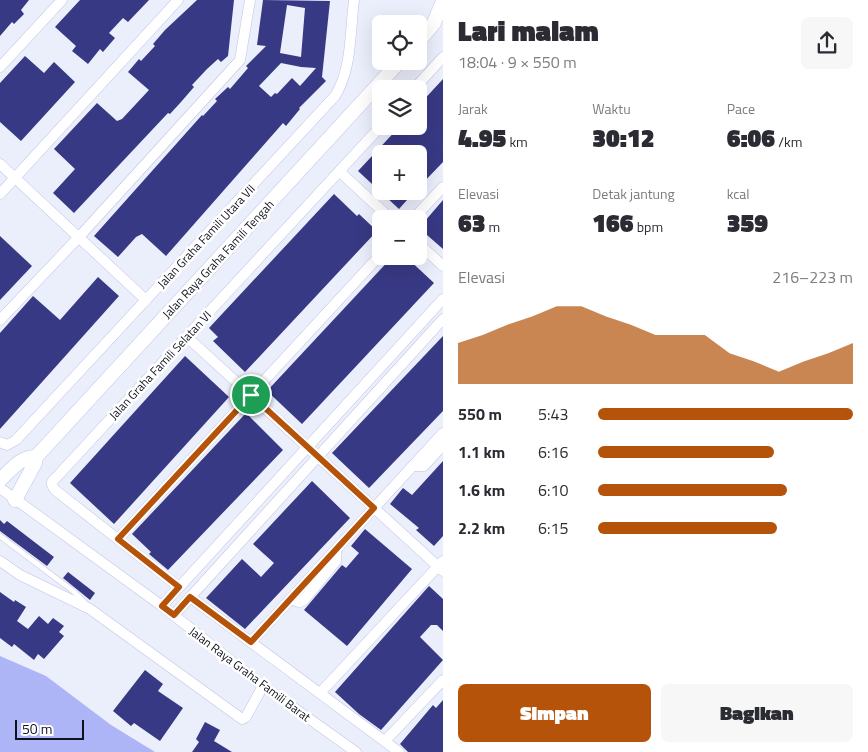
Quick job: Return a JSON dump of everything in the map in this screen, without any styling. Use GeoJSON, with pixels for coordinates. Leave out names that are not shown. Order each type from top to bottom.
{"type":"FeatureCollection","features":[{"type":"Feature","properties":{"kind":"street"},"geometry":{"type":"LineString","coordinates":[[0,67],[62,0]]}},
{"type":"Feature","properties":{"kind":"street"},"geometry":{"type":"LineString","coordinates":[[0,194],[178,0]]}},
{"type":"Feature","properties":{"kind":"street"},"geometry":{"type":"LineString","coordinates":[[0,320],[79,237],[240,60],[250,0]]}},
{"type":"Feature","properties":{"kind":"street","name":"Jalan Graha Famili Utara VII"},"geometry":{"type":"LineString","coordinates":[[3,443],[16,440],[335,96],[343,83],[354,0]]}},
{"type":"Feature","properties":{"kind":"street"},"geometry":{"type":"LineString","coordinates":[[427,33],[439,20],[443,1]]}},
{"type":"Feature","properties":{"kind":"street"},"geometry":{"type":"LineString","coordinates":[[422,80],[443,57]]}},
{"type":"Feature","properties":{"kind":"street","name":"Jalan Raya Graha Famili Tengah"},"geometry":{"type":"LineString","coordinates":[[15,500],[35,463],[36,457],[392,70]]}},
{"type":"Feature","properties":{"kind":"street","name":"Jalan Graha Famili Selatan VI"},"geometry":{"type":"LineString","coordinates":[[179,587],[55,490],[52,482],[373,135]]}},
{"type":"Feature","properties":{"kind":"street"},"geometry":{"type":"LineString","coordinates":[[0,164],[146,300]]}},
{"type":"Feature","properties":{"kind":"street"},"geometry":{"type":"LineString","coordinates":[[340,172],[381,210]]}},
{"type":"Feature","properties":{"kind":"street"},"geometry":{"type":"LineString","coordinates":[[422,210],[443,187]]}},
{"type":"Feature","properties":{"kind":"street"},"geometry":{"type":"LineString","coordinates":[[427,251],[443,266]]}},
{"type":"Feature","properties":{"kind":"street"},"geometry":{"type":"LineString","coordinates":[[118,539],[372,264]]}},
{"type":"Feature","properties":{"kind":"street"},"geometry":{"type":"LineString","coordinates":[[162,606],[443,299]]}},
{"type":"Feature","properties":{"kind":"street"},"geometry":{"type":"LineString","coordinates":[[174,615],[443,319]]}},
{"type":"Feature","properties":{"kind":"street"},"geometry":{"type":"LineString","coordinates":[[187,337],[374,508],[441,566],[320,693]]}},
{"type":"Feature","properties":{"kind":"street"},"geometry":{"type":"LineString","coordinates":[[251,642],[443,434]]}},
{"type":"Feature","properties":{"kind":"street"},"geometry":{"type":"LineString","coordinates":[[413,466],[424,466],[443,445]]}},
{"type":"Feature","properties":{"kind":"street","name":"Jalan Raya Graha Famili Tengah"},"geometry":{"type":"LineString","coordinates":[[0,480],[20,461],[28,456],[36,457]]}},
{"type":"Feature","properties":{"kind":"street","name":"Jalan Raya Graha Famili Barat"},"geometry":{"type":"LineString","coordinates":[[0,488],[174,615],[263,686],[356,752]]}},
{"type":"Feature","properties":{"kind":"street"},"geometry":{"type":"LineString","coordinates":[[0,561],[20,575],[90,609],[242,719],[246,717],[263,686]]}},
{"type":"Feature","properties":{"kind":"street"},"geometry":{"type":"LineString","coordinates":[[190,597],[399,752]]}},
{"type":"Feature","properties":{"kind":"street"},"geometry":{"type":"LineString","coordinates":[[385,741],[443,680]]}},
{"type":"Feature","properties":{"kind":"lane"},"geometry":{"type":"LineString","coordinates":[[0,536],[73,591],[90,609]]}},
{"type":"Feature","properties":{"kind":"shaded area"},"geometry":{"type":"Polygon","coordinates":[[[0,656],[46,676],[111,725],[155,752],[0,752],[0,656]]]}},
{"type":"Feature","properties":{"kind":"building"},"geometry":{"type":"Polygon","coordinates":[[[0,0],[29,0],[21,10],[24,14],[14,24],[12,22],[0,36],[0,0]]]}},
{"type":"Feature","properties":{"kind":"building"},"geometry":{"type":"Polygon","coordinates":[[[80,0],[149,0],[128,22],[123,18],[109,33],[115,38],[103,52],[100,49],[88,64],[72,51],[76,46],[55,27],[80,0]]]}},
{"type":"Feature","properties":{"kind":"building"},"geometry":{"type":"Polygon","coordinates":[[[197,0],[234,0],[228,56],[221,62],[218,59],[207,69],[170,114],[168,113],[74,213],[53,193],[75,169],[54,149],[97,103],[117,121],[122,119],[149,90],[128,72],[139,59],[141,61],[155,46],[153,44],[165,30],[197,0]]]}},
{"type":"Feature","properties":{"kind":"building"},"geometry":{"type":"Polygon","coordinates":[[[263,0],[330,1],[322,77],[326,81],[299,108],[286,126],[283,123],[166,256],[142,234],[136,237],[118,257],[94,236],[202,115],[217,101],[215,99],[228,87],[230,89],[248,68],[246,66],[266,46],[257,45],[263,0]],[[287,5],[280,53],[301,57],[305,8],[287,5]],[[281,63],[259,86],[271,97],[275,93],[277,94],[292,78],[300,86],[316,68],[281,63]]]}},
{"type":"Feature","properties":{"kind":"building"},"geometry":{"type":"Polygon","coordinates":[[[25,56],[44,73],[54,62],[75,82],[21,141],[0,122],[0,83],[25,56]]]}},
{"type":"Feature","properties":{"kind":"building"},"geometry":{"type":"Polygon","coordinates":[[[443,79],[443,162],[427,179],[427,145],[382,145],[392,135],[427,135],[427,96],[443,79]]]}},
{"type":"Feature","properties":{"kind":"building"},"geometry":{"type":"Polygon","coordinates":[[[372,156],[372,184],[358,171],[372,156]]]}},
{"type":"Feature","properties":{"kind":"building"},"geometry":{"type":"Polygon","coordinates":[[[334,194],[357,216],[359,214],[372,226],[372,236],[245,372],[213,341],[218,337],[209,328],[334,194]]]}},
{"type":"Feature","properties":{"kind":"building"},"geometry":{"type":"Polygon","coordinates":[[[389,200],[407,200],[399,209],[389,200]]]}},
{"type":"Feature","properties":{"kind":"building"},"geometry":{"type":"Polygon","coordinates":[[[443,200],[443,249],[427,235],[427,219],[443,200]]]}},
{"type":"Feature","properties":{"kind":"building"},"geometry":{"type":"Polygon","coordinates":[[[0,236],[32,266],[0,300],[0,236]]]}},
{"type":"Feature","properties":{"kind":"building"},"geometry":{"type":"Polygon","coordinates":[[[385,265],[415,265],[434,283],[302,424],[267,391],[385,265]]]}},
{"type":"Feature","properties":{"kind":"building"},"geometry":{"type":"Polygon","coordinates":[[[98,277],[119,296],[0,429],[0,333],[33,296],[60,320],[98,277]]]}},
{"type":"Feature","properties":{"kind":"building"},"geometry":{"type":"Polygon","coordinates":[[[443,336],[443,411],[369,488],[332,453],[443,336]]]}},
{"type":"Feature","properties":{"kind":"building"},"geometry":{"type":"Polygon","coordinates":[[[185,356],[229,397],[114,524],[70,483],[185,356]]]}},
{"type":"Feature","properties":{"kind":"building"},"geometry":{"type":"Polygon","coordinates":[[[246,413],[283,450],[168,570],[149,554],[151,552],[132,534],[246,413]]]}},
{"type":"Feature","properties":{"kind":"building"},"geometry":{"type":"Polygon","coordinates":[[[443,461],[443,536],[434,546],[416,530],[419,528],[390,504],[403,488],[412,495],[443,461]]]}},
{"type":"Feature","properties":{"kind":"building"},"geometry":{"type":"Polygon","coordinates":[[[312,481],[350,518],[245,629],[206,598],[242,559],[261,577],[274,563],[253,544],[312,481]]]}},
{"type":"Feature","properties":{"kind":"building"},"geometry":{"type":"Polygon","coordinates":[[[0,520],[4,524],[7,521],[54,557],[47,566],[0,531],[0,520]]]}},
{"type":"Feature","properties":{"kind":"building"},"geometry":{"type":"Polygon","coordinates":[[[365,529],[412,569],[347,646],[304,610],[342,565],[346,568],[359,553],[351,546],[365,529]]]}},
{"type":"Feature","properties":{"kind":"building"},"geometry":{"type":"Polygon","coordinates":[[[68,572],[95,593],[90,600],[63,578],[68,572]]]}},
{"type":"Feature","properties":{"kind":"building"},"geometry":{"type":"Polygon","coordinates":[[[429,586],[443,599],[443,631],[437,625],[431,625],[420,637],[443,660],[381,730],[359,714],[335,692],[429,586]]]}},
{"type":"Feature","properties":{"kind":"building"},"geometry":{"type":"Polygon","coordinates":[[[0,592],[14,602],[15,600],[26,607],[17,621],[28,629],[39,616],[48,624],[53,618],[64,626],[59,632],[64,636],[44,659],[38,654],[34,660],[14,644],[12,647],[0,638],[0,592]]]}},
{"type":"Feature","properties":{"kind":"building"},"geometry":{"type":"Polygon","coordinates":[[[145,670],[163,684],[158,691],[183,708],[160,741],[134,723],[131,726],[113,711],[145,670]]]}},
{"type":"Feature","properties":{"kind":"building"},"geometry":{"type":"Polygon","coordinates":[[[443,700],[443,752],[408,752],[400,744],[433,705],[436,708],[443,700]]]}},
{"type":"Feature","properties":{"kind":"building"},"geometry":{"type":"Polygon","coordinates":[[[205,722],[220,730],[214,741],[232,752],[192,752],[199,742],[196,739],[205,722]]]}},
{"type":"Feature","properties":{"kind":"route"},"geometry":{"type":"LineString","coordinates":[[251,395],[374,508],[251,642],[190,597],[174,615],[162,606],[179,587],[118,539],[251,395]]}}]}
